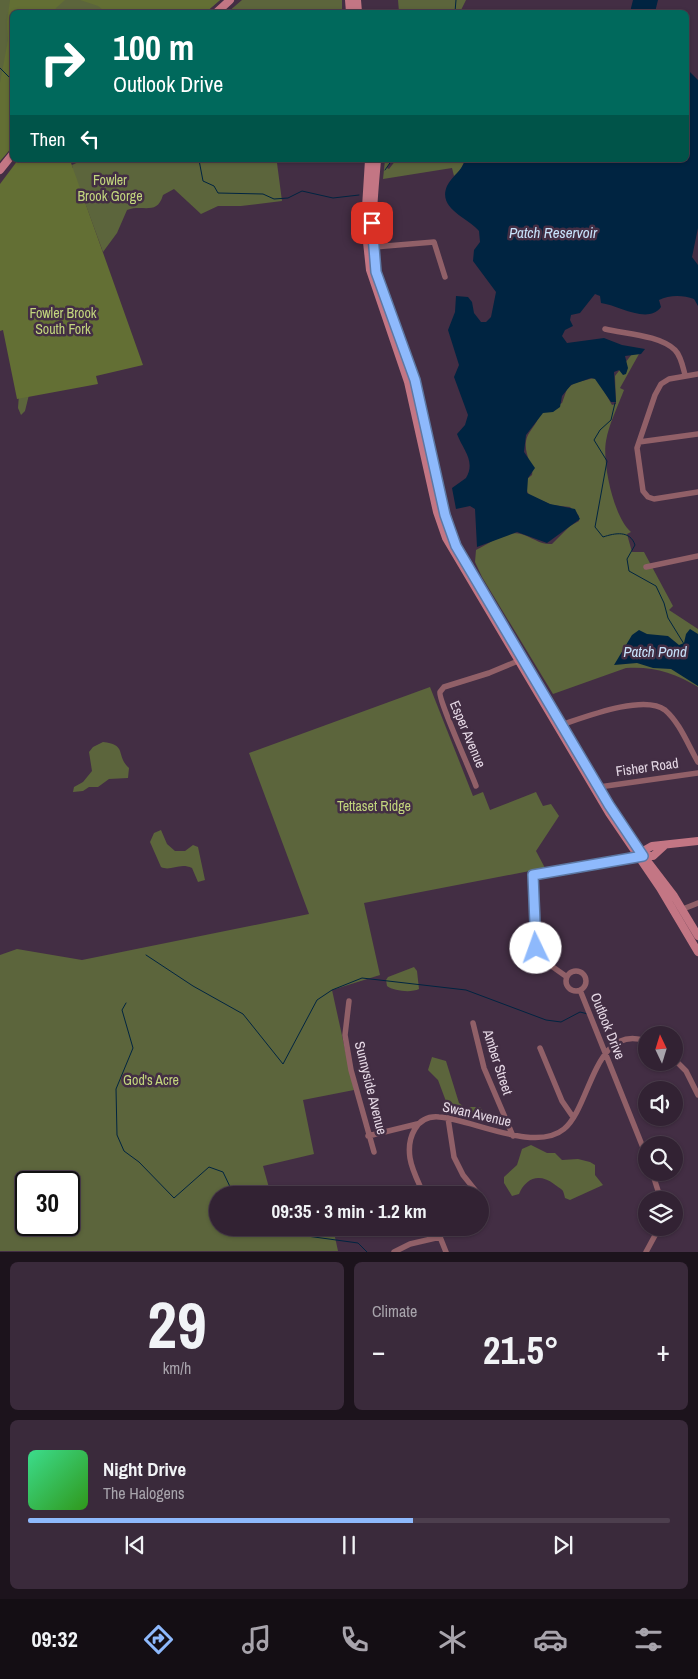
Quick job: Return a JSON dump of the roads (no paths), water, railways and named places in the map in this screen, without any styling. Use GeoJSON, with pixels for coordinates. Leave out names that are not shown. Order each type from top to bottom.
{"type":"FeatureCollection","features":[{"type":"Feature","properties":{"kind":"main road"},"geometry":{"type":"LineString","coordinates":[[219,10],[230,0]]}},
{"type":"Feature","properties":{"kind":"main road"},"geometry":{"type":"LineString","coordinates":[[0,170],[10,158]]}},
{"type":"Feature","properties":{"kind":"main road"},"geometry":{"type":"LineString","coordinates":[[369,162],[365,223],[370,270],[408,382],[436,488],[456,546],[698,952]]}},
{"type":"Feature","properties":{"kind":"main road"},"geometry":{"type":"LineString","coordinates":[[377,162],[372,223],[375,265],[381,287],[415,380],[436,488],[437,512],[451,547],[518,661],[640,854],[683,909],[698,936]]}},
{"type":"Feature","properties":{"kind":"main road"},"geometry":{"type":"LineString","coordinates":[[640,854],[653,856],[665,845],[698,841]]}},
{"type":"Feature","properties":{"kind":"street"},"geometry":{"type":"LineString","coordinates":[[374,247],[434,242],[445,276]]}},
{"type":"Feature","properties":{"kind":"street"},"geometry":{"type":"LineString","coordinates":[[605,329],[653,339],[668,345],[676,351],[680,358],[685,375]]}},
{"type":"Feature","properties":{"kind":"street"},"geometry":{"type":"LineString","coordinates":[[698,374],[669,379],[661,384],[655,395],[637,448],[643,491],[648,497],[654,499],[698,492]]}},
{"type":"Feature","properties":{"kind":"street"},"geometry":{"type":"LineString","coordinates":[[638,442],[698,434]]}},
{"type":"Feature","properties":{"kind":"street"},"geometry":{"type":"LineString","coordinates":[[646,567],[698,556]]}},
{"type":"Feature","properties":{"kind":"street","name":"Esper Avenue"},"geometry":{"type":"LineString","coordinates":[[476,786],[450,719],[440,701],[440,692],[444,688],[518,661]]}},
{"type":"Feature","properties":{"kind":"street"},"geometry":{"type":"LineString","coordinates":[[561,725],[632,705],[654,705],[671,717],[698,762]]}},
{"type":"Feature","properties":{"kind":"street","name":"Fisher Road"},"geometry":{"type":"LineString","coordinates":[[599,787],[698,773]]}},
{"type":"Feature","properties":{"kind":"street"},"geometry":{"type":"LineString","coordinates":[[567,977],[574,972],[582,974],[586,982],[580,990],[569,988],[567,977],[543,960],[538,952],[533,875],[640,854]]}},
{"type":"Feature","properties":{"kind":"street"},"geometry":{"type":"LineString","coordinates":[[683,909],[698,903]]}},
{"type":"Feature","properties":{"kind":"street","name":"Outlook Drive"},"geometry":{"type":"LineString","coordinates":[[580,990],[638,1136]]}},
{"type":"Feature","properties":{"kind":"street","name":"Sunnyside Avenue"},"geometry":{"type":"LineString","coordinates":[[349,1001],[346,1042],[351,1070],[374,1152]]}},
{"type":"Feature","properties":{"kind":"street","name":"Amber Street"},"geometry":{"type":"LineString","coordinates":[[473,1023],[484,1068],[513,1136]]}},
{"type":"Feature","properties":{"kind":"street","name":"Swan Avenue"},"geometry":{"type":"LineString","coordinates":[[368,1136],[417,1124],[431,1117],[448,1118],[513,1136],[552,1135],[566,1128],[606,1053],[622,1040],[638,1040]]}},
{"type":"Feature","properties":{"kind":"street"},"geometry":{"type":"LineString","coordinates":[[540,1048],[562,1101],[573,1117]]}},
{"type":"Feature","properties":{"kind":"street"},"geometry":{"type":"LineString","coordinates":[[683,1068],[698,1095]]}},
{"type":"Feature","properties":{"kind":"street"},"geometry":{"type":"LineString","coordinates":[[448,1118],[450,1144],[456,1162],[472,1186]]}},
{"type":"Feature","properties":{"kind":"street"},"geometry":{"type":"LineString","coordinates":[[417,1124],[411,1142],[410,1157],[421,1186]]}},
{"type":"Feature","properties":{"kind":"street"},"geometry":{"type":"LineString","coordinates":[[646,1252],[655,1236]]}},
{"type":"Feature","properties":{"kind":"street"},"geometry":{"type":"LineString","coordinates":[[395,1251],[410,1244],[440,1237],[446,1252]]}},
{"type":"Feature","properties":{"kind":"water"},"geometry":{"type":"Polygon","coordinates":[[[633,0],[658,0],[656,10],[630,10],[633,0]]]}},
{"type":"Feature","properties":{"kind":"water","name":"Patch Reservoir"},"geometry":{"type":"Polygon","coordinates":[[[689,71],[698,80],[698,228],[692,257],[698,265],[698,306],[694,299],[672,296],[659,300],[661,307],[655,312],[641,314],[601,303],[600,296],[595,294],[580,313],[571,315],[570,320],[573,326],[565,330],[562,336],[567,343],[604,338],[622,345],[645,349],[641,354],[625,356],[628,368],[626,374],[623,375],[619,370],[614,372],[616,402],[611,402],[595,379],[591,378],[571,385],[562,396],[560,407],[553,412],[543,413],[526,435],[524,452],[535,468],[528,478],[527,493],[550,504],[575,509],[580,519],[547,543],[517,532],[477,547],[475,509],[470,506],[456,509],[452,488],[466,478],[470,466],[457,434],[465,425],[468,415],[454,377],[459,365],[448,330],[455,312],[456,296],[468,297],[472,302],[474,313],[481,322],[486,322],[491,317],[496,292],[473,261],[474,250],[480,242],[479,231],[450,207],[446,201],[447,186],[464,162],[689,162],[689,71]]]}},
{"type":"Feature","properties":{"kind":"water","name":"Patch Pond"},"geometry":{"type":"Polygon","coordinates":[[[690,629],[698,634],[698,686],[671,669],[653,668],[637,663],[614,665],[632,635],[639,630],[647,634],[668,636],[679,645],[684,643],[686,634],[690,629]]]}},
{"type":"Feature","properties":{"kind":"waterway"},"geometry":{"type":"LineString","coordinates":[[455,10],[456,0]]}},
{"type":"Feature","properties":{"kind":"waterway"},"geometry":{"type":"LineString","coordinates":[[0,68],[10,78]]}},
{"type":"Feature","properties":{"kind":"waterway"},"geometry":{"type":"LineString","coordinates":[[199,162],[203,181],[214,186],[218,193],[263,194],[274,199],[288,198],[302,191],[333,198],[359,195]]}},
{"type":"Feature","properties":{"kind":"waterway"},"geometry":{"type":"LineString","coordinates":[[385,170],[391,162]]}},
{"type":"Feature","properties":{"kind":"waterway"},"geometry":{"type":"LineString","coordinates":[[615,403],[611,420],[600,430],[594,440],[607,461],[595,527],[603,537],[612,534],[622,534],[633,540],[635,545],[627,559],[629,571],[656,586],[664,603],[668,618],[684,644]]}},
{"type":"Feature","properties":{"kind":"waterway"},"geometry":{"type":"LineString","coordinates":[[146,955],[193,986],[243,1014],[283,1064],[317,1000],[332,990],[362,978],[466,990],[546,1020],[561,1022],[580,1012],[588,1014]]}},
{"type":"Feature","properties":{"kind":"waterway"},"geometry":{"type":"LineString","coordinates":[[126,1003],[122,1010],[133,1048],[116,1089],[117,1135],[124,1151],[139,1162],[174,1198],[209,1167],[223,1172],[230,1186]]}},
{"type":"Feature","properties":{"kind":"waterway"},"geometry":{"type":"LineString","coordinates":[[307,1236],[358,1243],[367,1252]]}},
{"type":"Feature","properties":{"kind":"park label","name":"Fowler Brook Gorge"},"geometry":{"type":"Point","coordinates":[110,188]}},
{"type":"Feature","properties":{"kind":"park label","name":"Fowler Brook South Fork"},"geometry":{"type":"Point","coordinates":[63,322]}},
{"type":"Feature","properties":{"kind":"park label","name":"Tettaset Ridge"},"geometry":{"type":"Point","coordinates":[374,806]}},
{"type":"Feature","properties":{"kind":"park label","name":"God's Acre"},"geometry":{"type":"Point","coordinates":[151,1080]}}]}
